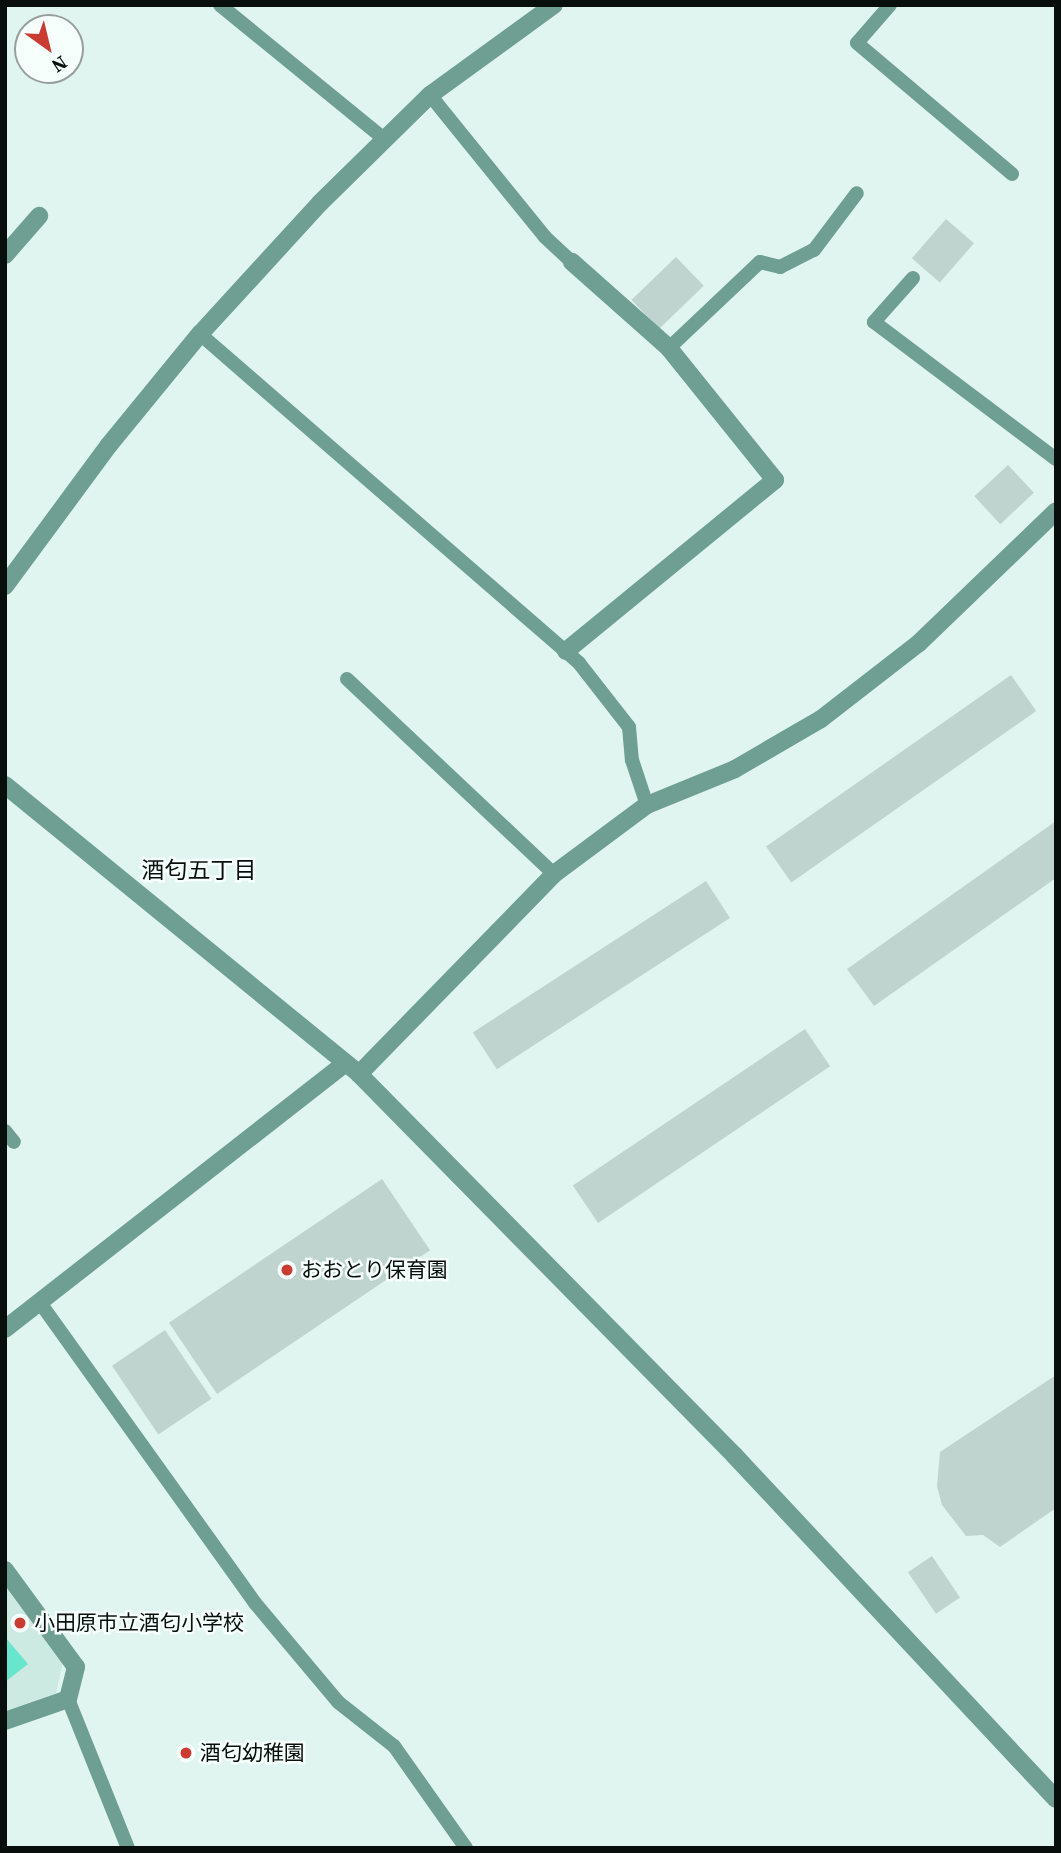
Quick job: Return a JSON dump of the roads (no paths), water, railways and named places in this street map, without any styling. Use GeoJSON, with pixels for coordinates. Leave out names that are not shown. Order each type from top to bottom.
{"type":"FeatureCollection","features":[{"type":"Feature","properties":{"kind":"street"},"geometry":{"type":"LineString","coordinates":[[5,586],[108,444],[200,334],[382,137],[430,95],[554,5]]}},
{"type":"Feature","properties":{"kind":"street"},"geometry":{"type":"LineString","coordinates":[[5,255],[39,216]]}},
{"type":"Feature","properties":{"kind":"street"},"geometry":{"type":"LineString","coordinates":[[566,650],[775,480],[669,348],[572,262]]}},
{"type":"Feature","properties":{"kind":"street"},"geometry":{"type":"LineString","coordinates":[[5,1329],[352,1068],[554,874],[647,805],[734,769],[821,719],[919,643],[1056,511]]}},
{"type":"Feature","properties":{"kind":"street"},"geometry":{"type":"LineString","coordinates":[[5,785],[352,1068],[734,1455],[1056,1799]]}},
{"type":"Feature","properties":{"kind":"street"},"geometry":{"type":"LineString","coordinates":[[5,1570],[76,1667],[68,1699],[5,1721]]}},
{"type":"Feature","properties":{"kind":"lane"},"geometry":{"type":"LineString","coordinates":[[220,5],[382,137]]}},
{"type":"Feature","properties":{"kind":"lane"},"geometry":{"type":"LineString","coordinates":[[890,5],[857,43],[1012,174]]}},
{"type":"Feature","properties":{"kind":"lane"},"geometry":{"type":"LineString","coordinates":[[430,95],[545,237],[572,262]]}},
{"type":"Feature","properties":{"kind":"lane"},"geometry":{"type":"LineString","coordinates":[[669,348],[760,262],[780,267],[814,250],[857,193]]}},
{"type":"Feature","properties":{"kind":"lane"},"geometry":{"type":"LineString","coordinates":[[913,278],[874,322],[1056,459]]}},
{"type":"Feature","properties":{"kind":"lane"},"geometry":{"type":"LineString","coordinates":[[200,334],[566,650],[629,727],[632,760],[647,805]]}},
{"type":"Feature","properties":{"kind":"lane"},"geometry":{"type":"LineString","coordinates":[[347,679],[554,874]]}},
{"type":"Feature","properties":{"kind":"lane"},"geometry":{"type":"LineString","coordinates":[[41,1304],[255,1603],[338,1702],[394,1746],[466,1848]]}},
{"type":"Feature","properties":{"kind":"lane"},"geometry":{"type":"LineString","coordinates":[[68,1699],[128,1848]]}},
{"type":"Feature","properties":{"kind":"place","name":"おおとり保育園"},"geometry":{"type":"Point","coordinates":[287,1270]}},
{"type":"Feature","properties":{"kind":"place","name":"小田原市立酒匂小学校"},"geometry":{"type":"Point","coordinates":[20,1623]}},
{"type":"Feature","properties":{"kind":"place","name":"酒匂幼稚園"},"geometry":{"type":"Point","coordinates":[186,1753]}},
{"type":"Feature","properties":{"kind":"district","name":"酒匂五丁目"},"geometry":{"type":"Point","coordinates":[199,870]}}]}
